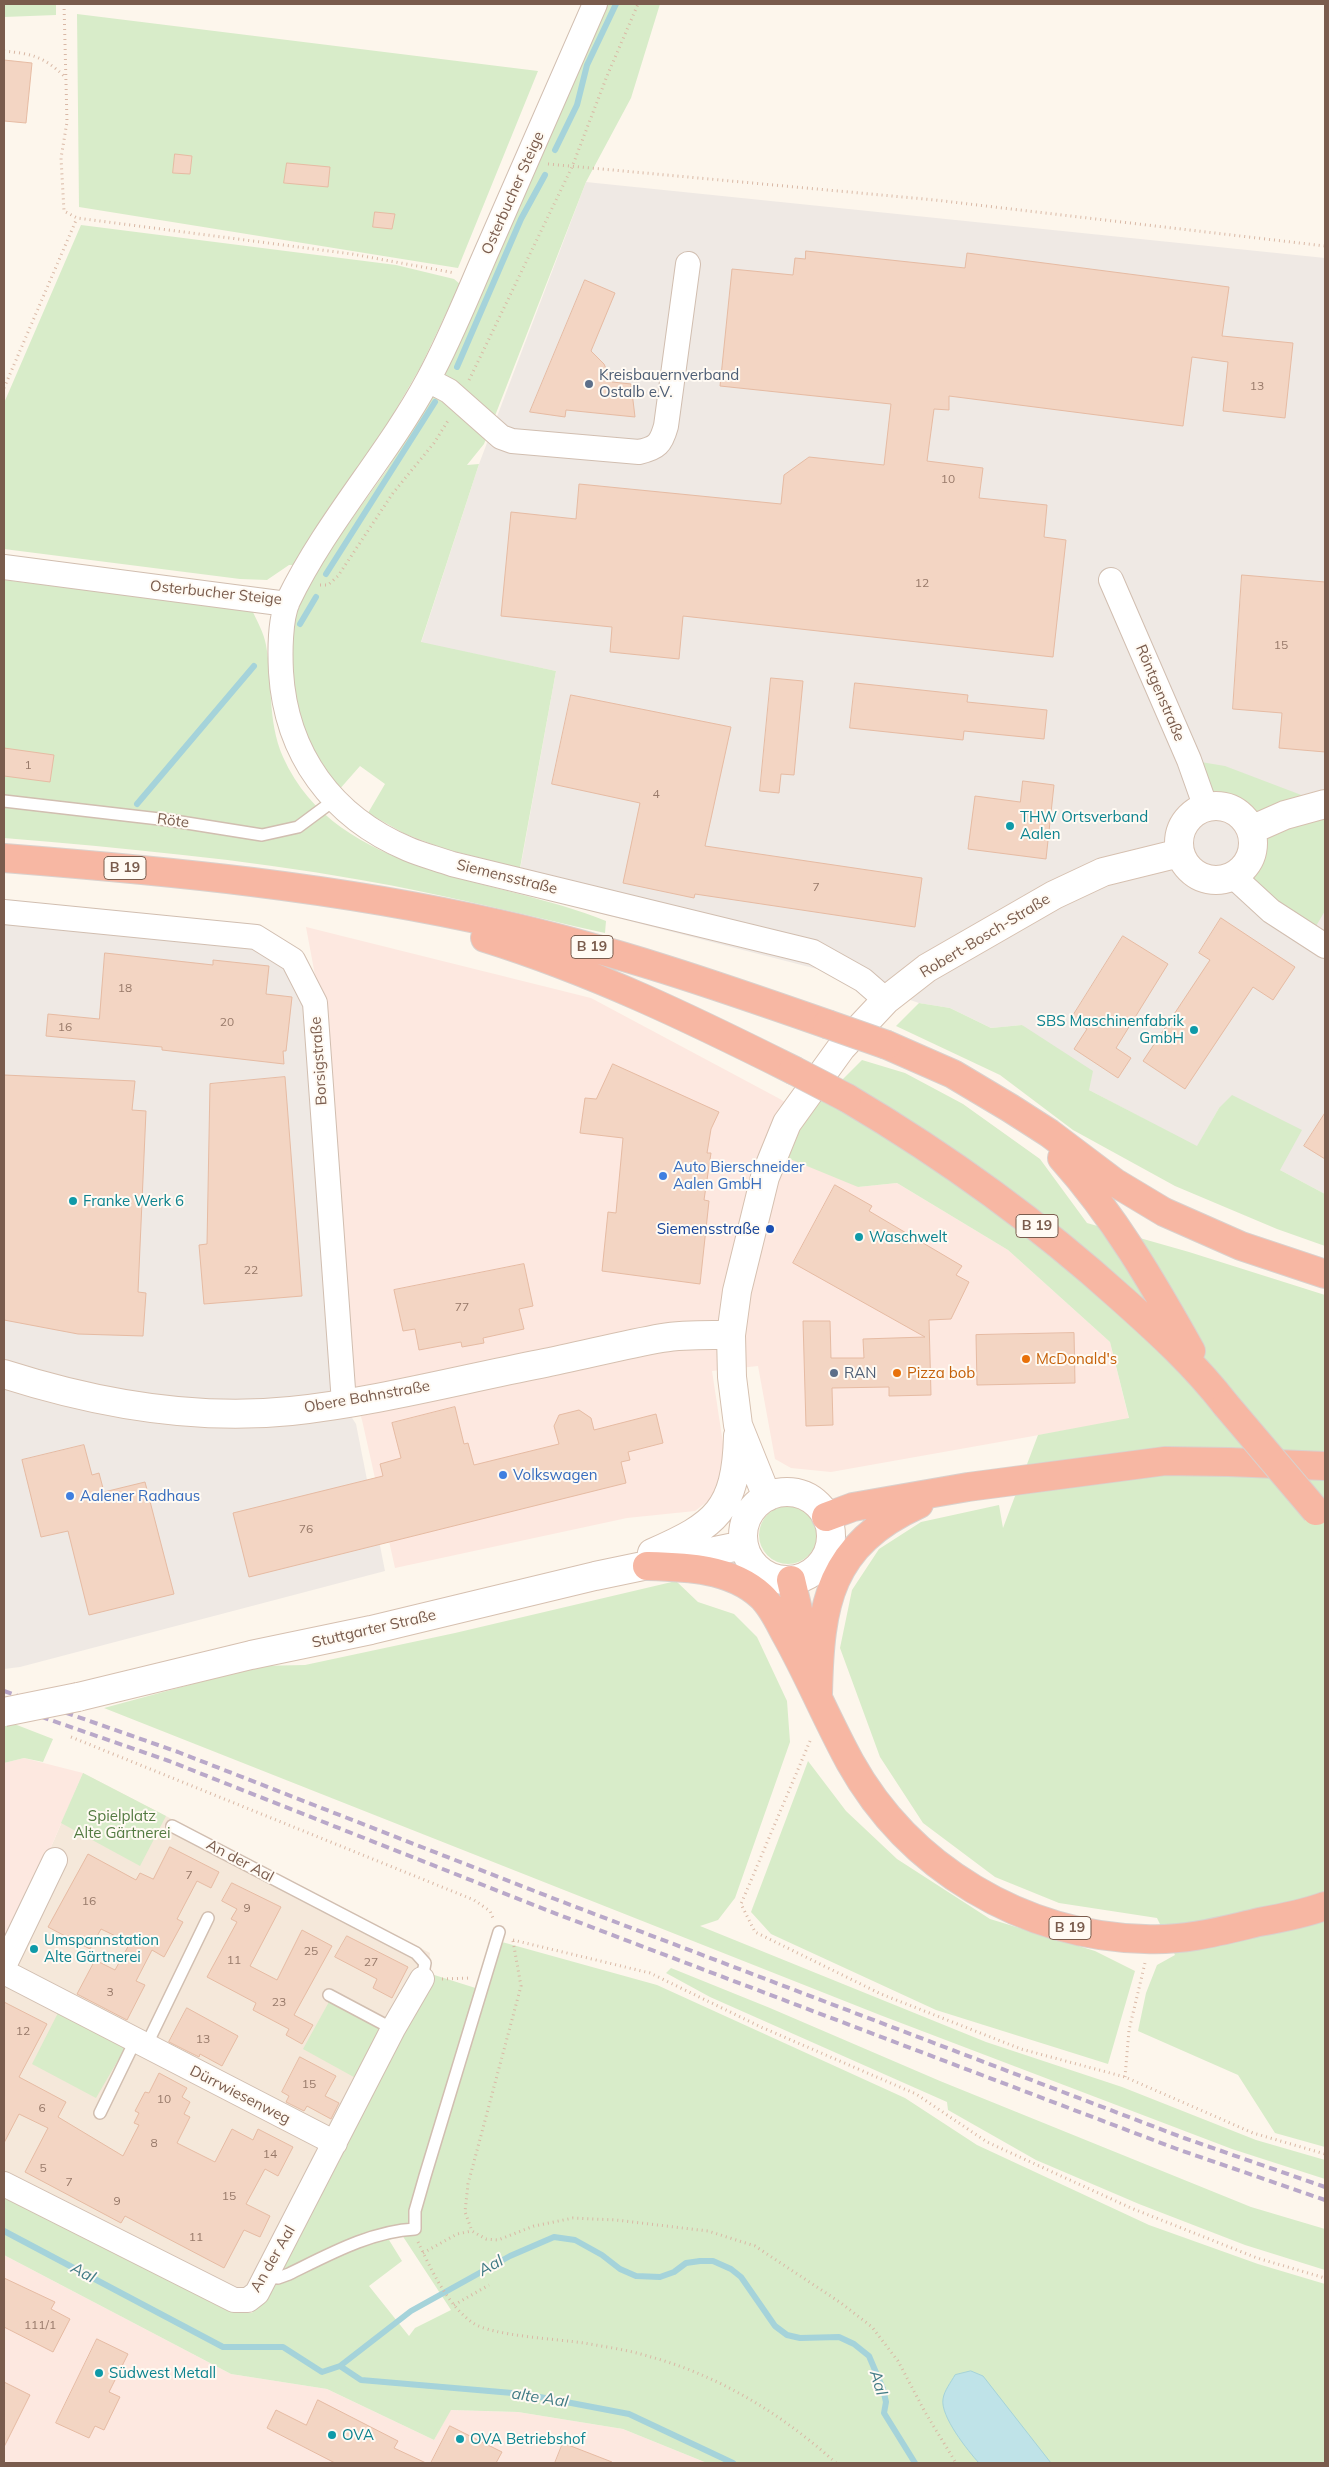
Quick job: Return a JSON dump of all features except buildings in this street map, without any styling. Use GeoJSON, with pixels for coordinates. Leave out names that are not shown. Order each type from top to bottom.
{"type":"FeatureCollection","features":[{"type":"Feature","properties":{"kind":"highway","name":"B 19"},"geometry":{"type":"LineString","coordinates":[[4,858],[236,880],[437,911],[565,940],[692,977],[886,1045],[953,1074],[1049,1133],[1114,1182],[1164,1212],[1225,1240],[1325,1274]]}},
{"type":"Feature","properties":{"kind":"highway","name":"B 19"},"geometry":{"type":"LineString","coordinates":[[350,897],[505,944],[634,992],[794,1070],[847,1098],[916,1139],[1040,1228],[1151,1325],[1207,1381],[1321,1516]]}},
{"type":"Feature","properties":{"kind":"highway","name":"B 19"},"geometry":{"type":"LineString","coordinates":[[1010,1108],[1050,1145],[1086,1185],[1111,1219],[1170,1314],[1207,1381]]}},
{"type":"Feature","properties":{"kind":"highway","name":"B 19"},"geometry":{"type":"LineString","coordinates":[[826,1516],[854,1507],[968,1487],[1165,1461],[1325,1466]]}},
{"type":"Feature","properties":{"kind":"highway","name":"B 19"},"geometry":{"type":"LineString","coordinates":[[968,1487],[923,1502],[892,1516],[863,1538],[846,1560],[829,1597],[822,1630],[818,1695],[849,1761],[865,1787],[904,1836],[927,1857],[958,1880],[989,1898],[1018,1911],[1086,1932],[1145,1940],[1201,1936],[1259,1922],[1288,1918],[1325,1906]]}},
{"type":"Feature","properties":{"kind":"highway"},"geometry":{"type":"LineString","coordinates":[[647,1566],[713,1572],[746,1585],[762,1596],[775,1615],[818,1695]]}},
{"type":"Feature","properties":{"kind":"highway"},"geometry":{"type":"LineString","coordinates":[[791,1580],[818,1695]]}},
{"type":"Feature","properties":{"kind":"highway","name":"B 19"},"geometry":{"type":"LineString","coordinates":[[1259,1922],[1325,1893]]}},
{"type":"Feature","properties":{"kind":"street","name":"Osterbucher Steige"},"geometry":{"type":"LineString","coordinates":[[4,567],[287,604],[321,543],[378,462],[428,380],[476,277],[595,4]]}},
{"type":"Feature","properties":{"kind":"street"},"geometry":{"type":"LineString","coordinates":[[428,380],[449,391],[501,437],[512,441],[639,452],[653,449],[662,439],[666,426],[688,264]]}},
{"type":"Feature","properties":{"kind":"street","name":"Röntgenstraße"},"geometry":{"type":"LineString","coordinates":[[1111,580],[1190,760],[1206,808]]}},
{"type":"Feature","properties":{"kind":"street","name":"Siemensstraße"},"geometry":{"type":"LineString","coordinates":[[287,604],[280,652],[282,697],[294,738],[312,772],[333,801],[362,824],[407,849],[452,864],[813,952],[863,980],[886,1000]]}},
{"type":"Feature","properties":{"kind":"street"},"geometry":{"type":"LineString","coordinates":[[1251,830],[1284,815],[1325,804]]}},
{"type":"Feature","properties":{"kind":"street"},"geometry":{"type":"LineString","coordinates":[[1221,806],[1234,810],[1245,820],[1251,830],[1254,843],[1251,857],[1244,869],[1234,877],[1219,881],[1201,878],[1188,867],[1180,853],[1179,839],[1184,825],[1193,814],[1206,808],[1221,806]]}},
{"type":"Feature","properties":{"kind":"street","name":"Robert-Bosch-Straße"},"geometry":{"type":"LineString","coordinates":[[767,1497],[738,1425],[732,1378],[730,1335],[737,1291],[765,1177],[787,1123],[840,1048],[886,1000],[927,968],[1054,895],[1103,872],[1180,853]]}},
{"type":"Feature","properties":{"kind":"street"},"geometry":{"type":"LineString","coordinates":[[1234,877],[1272,911],[1325,946]]}},
{"type":"Feature","properties":{"kind":"street","name":"Borsigstraße"},"geometry":{"type":"LineString","coordinates":[[4,912],[256,937],[293,960],[315,1003],[344,1403]]}},
{"type":"Feature","properties":{"kind":"street","name":"Obere Bahnstraße"},"geometry":{"type":"LineString","coordinates":[[4,1374],[53,1390],[127,1404],[176,1411],[236,1414],[290,1411],[344,1403],[664,1338],[730,1335]]}},
{"type":"Feature","properties":{"kind":"street"},"geometry":{"type":"LineString","coordinates":[[596,1576],[688,1536],[707,1525],[731,1492],[735,1478],[738,1425]]}},
{"type":"Feature","properties":{"kind":"street"},"geometry":{"type":"LineString","coordinates":[[780,1493],[794,1493],[807,1497],[818,1505],[826,1516],[831,1537],[826,1557],[811,1573],[791,1580],[781,1580],[761,1571],[753,1564],[744,1545],[744,1526],[747,1517],[759,1502],[780,1493]]}},
{"type":"Feature","properties":{"kind":"street","name":"Stuttgarter Straße"},"geometry":{"type":"LineString","coordinates":[[4,1712],[78,1697],[596,1576],[744,1545]]}},
{"type":"Feature","properties":{"kind":"street"},"geometry":{"type":"LineString","coordinates":[[4,1966],[55,1860]]}},
{"type":"Feature","properties":{"kind":"street","name":"Dürrwiesenweg"},"geometry":{"type":"LineString","coordinates":[[4,1972],[140,2044],[335,2143]]}},
{"type":"Feature","properties":{"kind":"street","name":"An der Aal"},"geometry":{"type":"LineString","coordinates":[[4,2184],[234,2300],[248,2300],[257,2293],[393,2029],[422,1979]]}},
{"type":"Feature","properties":{"kind":"lane","name":"Röte"},"geometry":{"type":"LineString","coordinates":[[4,801],[148,818],[262,835],[298,827],[333,801]]}},
{"type":"Feature","properties":{"kind":"lane","name":"An der Aal"},"geometry":{"type":"LineString","coordinates":[[172,1826],[416,1953],[426,1963],[422,1979]]}},
{"type":"Feature","properties":{"kind":"lane"},"geometry":{"type":"LineString","coordinates":[[100,2113],[140,2044],[208,1918]]}},
{"type":"Feature","properties":{"kind":"lane"},"geometry":{"type":"LineString","coordinates":[[266,2276],[278,2278],[290,2274],[380,2234],[397,2230],[415,2229],[416,2211],[423,2185],[499,1932]]}},
{"type":"Feature","properties":{"kind":"lane"},"geometry":{"type":"LineString","coordinates":[[329,1995],[393,2029]]}},
{"type":"Feature","properties":{"kind":"path"},"geometry":{"type":"LineString","coordinates":[[64,4],[64,76],[67,122],[60,158],[64,211],[76,218],[352,254],[476,277]]}},
{"type":"Feature","properties":{"kind":"path"},"geometry":{"type":"LineString","coordinates":[[300,581],[317,585],[328,584],[338,576],[393,493],[434,443],[460,399],[572,167],[607,76],[638,4]]}},
{"type":"Feature","properties":{"kind":"path"},"geometry":{"type":"LineString","coordinates":[[4,52],[30,54],[48,60],[64,76]]}},
{"type":"Feature","properties":{"kind":"path"},"geometry":{"type":"LineString","coordinates":[[526,162],[935,200],[1325,246]]}},
{"type":"Feature","properties":{"kind":"path"},"geometry":{"type":"LineString","coordinates":[[4,388],[76,218]]}},
{"type":"Feature","properties":{"kind":"path"},"geometry":{"type":"LineString","coordinates":[[71,1737],[474,1900],[490,1911],[499,1932],[513,1940],[650,1973],[761,2027],[916,2094],[987,2142],[1131,2208],[1257,2258],[1325,2278]]}},
{"type":"Feature","properties":{"kind":"path"},"geometry":{"type":"LineString","coordinates":[[810,1741],[740,1904],[755,1932],[881,1994],[1021,2050],[1125,2077],[1253,2133],[1325,2154]]}},
{"type":"Feature","properties":{"kind":"path"},"geometry":{"type":"LineString","coordinates":[[513,1940],[521,1986],[468,2184],[464,2212],[472,2231],[486,2239],[498,2240],[534,2226],[573,2218],[616,2220],[708,2231],[755,2246],[872,2327],[898,2361],[925,2412],[956,2463]]}},
{"type":"Feature","properties":{"kind":"path"},"geometry":{"type":"LineString","coordinates":[[1125,2077],[1129,2030],[1145,1968],[1145,1940]]}},
{"type":"Feature","properties":{"kind":"path"},"geometry":{"type":"LineString","coordinates":[[422,1979],[485,1978]]}},
{"type":"Feature","properties":{"kind":"path"},"geometry":{"type":"LineString","coordinates":[[423,2253],[457,2234],[472,2231]]}},
{"type":"Feature","properties":{"kind":"path"},"geometry":{"type":"LineString","coordinates":[[425,2257],[454,2305],[480,2327],[625,2351],[685,2368],[763,2406],[799,2432],[836,2463]]}},
{"type":"Feature","properties":{"kind":"path"},"geometry":{"type":"LineString","coordinates":[[454,2305],[489,2285]]}},
{"type":"Feature","properties":{"kind":"shaded area"},"geometry":{"type":"Polygon","coordinates":[[[586,182],[1325,258],[1325,1194],[1280,1170],[1219,1108],[1197,1147],[1089,1090],[1022,1025],[991,1028],[950,1008],[919,1003],[821,970],[516,892],[556,671],[421,643],[479,464],[586,182]]]}},
{"type":"Feature","properties":{"kind":"shaded area"},"geometry":{"type":"Polygon","coordinates":[[[4,912],[254,945],[288,964],[308,1003],[334,1390],[356,1424],[385,1571],[20,1667],[4,1669],[4,912]]]}},
{"type":"Feature","properties":{"kind":"shaded area"},"geometry":{"type":"Polygon","coordinates":[[[306,927],[591,998],[780,1099],[806,1116],[858,1187],[897,1183],[1008,1250],[1110,1342],[1129,1419],[831,1472],[791,1468],[775,1459],[758,1366],[712,1371],[726,1463],[717,1494],[695,1511],[627,1518],[395,1568],[362,1420],[351,1385],[320,1002],[306,927]]]}},
{"type":"Feature","properties":{"kind":"shaded area"},"geometry":{"type":"Polygon","coordinates":[[[24,1758],[83,1773],[48,1854],[4,1946],[4,1763],[24,1758]]]}},
{"type":"Feature","properties":{"kind":"shaded area"},"geometry":{"type":"Polygon","coordinates":[[[83,1773],[430,1953],[428,1973],[271,2283],[252,2313],[237,2312],[4,2192],[4,1946],[48,1854],[83,1773]]]}},
{"type":"Feature","properties":{"kind":"shaded area"},"geometry":{"type":"Polygon","coordinates":[[[4,2255],[231,2374],[327,2389],[434,2440],[450,2410],[518,2412],[623,2429],[707,2463],[4,2463],[4,2255]]]}},
{"type":"Feature","properties":{"kind":"green space"},"geometry":{"type":"Polygon","coordinates":[[[4,4],[56,4],[56,15],[4,17],[4,4]]]}},
{"type":"Feature","properties":{"kind":"green space"},"geometry":{"type":"Polygon","coordinates":[[[607,4],[660,4],[631,98],[586,182],[484,444],[467,465],[479,464],[421,642],[556,671],[520,868],[445,849],[405,834],[368,813],[385,784],[360,766],[338,791],[314,752],[298,713],[288,653],[295,613],[328,552],[386,471],[429,402],[486,282],[607,4]]]}},
{"type":"Feature","properties":{"kind":"green space"},"geometry":{"type":"Polygon","coordinates":[[[77,14],[538,71],[458,268],[79,207],[77,14]]]}},
{"type":"Feature","properties":{"kind":"green space"},"geometry":{"type":"Polygon","coordinates":[[[81,225],[396,265],[454,279],[460,284],[421,366],[387,425],[294,565],[289,565],[267,580],[240,579],[4,549],[4,403],[81,225]]]}},
{"type":"Feature","properties":{"kind":"green space"},"geometry":{"type":"Polygon","coordinates":[[[4,580],[252,610],[266,645],[272,715],[278,743],[283,757],[308,797],[341,827],[381,850],[425,868],[564,906],[606,921],[605,933],[422,892],[317,873],[183,855],[4,838],[4,580]]]}},
{"type":"Feature","properties":{"kind":"green space"},"geometry":{"type":"Polygon","coordinates":[[[1189,760],[1225,766],[1325,804],[1325,911],[1310,936],[1234,877],[1242,870],[1252,856],[1253,840],[1248,824],[1237,812],[1229,808],[1221,806],[1206,808],[1189,760]]]}},
{"type":"Feature","properties":{"kind":"green space"},"geometry":{"type":"Polygon","coordinates":[[[919,1003],[950,1008],[991,1028],[1022,1025],[1093,1071],[1089,1090],[1197,1146],[1219,1108],[1232,1095],[1302,1130],[1280,1170],[1325,1194],[1325,1246],[1277,1229],[1175,1186],[1073,1130],[1000,1075],[896,1026],[919,1003]]]}},
{"type":"Feature","properties":{"kind":"green space"},"geometry":{"type":"Polygon","coordinates":[[[862,1060],[905,1073],[963,1104],[1040,1159],[1087,1223],[1189,1252],[1325,1295],[1325,2147],[1275,2133],[1238,2075],[1138,2031],[1146,1993],[1157,1965],[1175,1955],[1157,1918],[1059,1903],[995,1877],[923,1823],[880,1757],[840,1648],[852,1590],[879,1549],[921,1522],[999,1505],[1003,1528],[1038,1435],[1129,1418],[1110,1342],[1008,1250],[897,1183],[858,1187],[785,1157],[806,1116],[862,1060]]]}},
{"type":"Feature","properties":{"kind":"green space"},"geometry":{"type":"Polygon","coordinates":[[[782,1506],[794,1506],[804,1510],[813,1519],[817,1541],[809,1556],[794,1564],[782,1564],[772,1560],[763,1551],[759,1541],[759,1529],[763,1519],[772,1510],[782,1506]]]}},
{"type":"Feature","properties":{"kind":"green space"},"geometry":{"type":"Polygon","coordinates":[[[676,1581],[698,1602],[734,1614],[757,1637],[787,1701],[790,1742],[735,1898],[718,1920],[700,1926],[986,2042],[1122,2087],[1256,2140],[1325,2160],[1325,2179],[1232,2149],[880,2015],[104,1708],[259,1666],[305,1665],[455,1633],[676,1581]]]}},
{"type":"Feature","properties":{"kind":"green space"},"geometry":{"type":"Polygon","coordinates":[[[4,1720],[53,1739],[43,1762],[24,1758],[4,1763],[4,1720]]]}},
{"type":"Feature","properties":{"kind":"green space"},"geometry":{"type":"Polygon","coordinates":[[[808,1761],[846,1811],[897,1859],[990,1919],[1095,1951],[1135,1971],[1108,2064],[936,2010],[771,1934],[751,1912],[808,1761]]]}},
{"type":"Feature","properties":{"kind":"green space","name":"Spielplatz Alte Gärtnerei"},"geometry":{"type":"Polygon","coordinates":[[[83,1773],[166,1816],[140,1866],[61,1823],[83,1773]]]}},
{"type":"Feature","properties":{"kind":"green space"},"geometry":{"type":"Polygon","coordinates":[[[502,1942],[657,1985],[905,2098],[977,2145],[1149,2225],[1258,2264],[1325,2284],[1325,2463],[707,2463],[623,2429],[518,2412],[451,2410],[434,2440],[327,2389],[231,2374],[4,2255],[4,2192],[236,2312],[252,2313],[271,2283],[428,1973],[485,1991],[502,1942]],[[402,2235],[389,2240],[402,2261],[369,2286],[409,2336],[415,2328],[451,2310],[402,2235]]]}},
{"type":"Feature","properties":{"kind":"green space"},"geometry":{"type":"Polygon","coordinates":[[[671,1968],[940,2081],[1251,2207],[1325,2229],[1325,2270],[1245,2245],[1139,2204],[1036,2160],[948,2110],[947,2102],[710,1997],[666,1973],[671,1968]]]}},
{"type":"Feature","properties":{"kind":"green space"},"geometry":{"type":"Polygon","coordinates":[[[330,2000],[387,2031],[361,2081],[303,2049],[330,2000]]]}},
{"type":"Feature","properties":{"kind":"green space"},"geometry":{"type":"Polygon","coordinates":[[[62,2005],[128,2043],[96,2098],[32,2064],[62,2005]]]}},
{"type":"Feature","properties":{"kind":"water"},"geometry":{"type":"Polygon","coordinates":[[[971,2371],[983,2376],[1051,2463],[979,2463],[974,2458],[950,2424],[943,2406],[945,2393],[955,2375],[971,2371]]]}},
{"type":"Feature","properties":{"kind":"waterway"},"geometry":{"type":"LineString","coordinates":[[555,150],[577,105],[587,65],[616,4]]}},
{"type":"Feature","properties":{"kind":"waterway"},"geometry":{"type":"LineString","coordinates":[[457,367],[521,219],[545,175]]}},
{"type":"Feature","properties":{"kind":"waterway"},"geometry":{"type":"LineString","coordinates":[[326,574],[435,402]]}},
{"type":"Feature","properties":{"kind":"waterway"},"geometry":{"type":"LineString","coordinates":[[300,624],[316,597]]}},
{"type":"Feature","properties":{"kind":"waterway"},"geometry":{"type":"LineString","coordinates":[[137,804],[254,666]]}},
{"type":"Feature","properties":{"kind":"waterway","name":"Aal"},"geometry":{"type":"LineString","coordinates":[[4,2231],[223,2347],[283,2347],[322,2372],[340,2366],[411,2311],[510,2256],[554,2237],[575,2240],[602,2255],[620,2269],[636,2276],[660,2277],[674,2272],[686,2263],[713,2261],[731,2269],[741,2277],[775,2326],[787,2335],[800,2338],[839,2337],[854,2344],[869,2356],[883,2389],[886,2402],[884,2413],[915,2463]]}},
{"type":"Feature","properties":{"kind":"waterway","name":"alte Aal"},"geometry":{"type":"LineString","coordinates":[[340,2366],[361,2380],[524,2394],[629,2414],[733,2463]]}},
{"type":"Feature","properties":{"kind":"railway"},"geometry":{"type":"LineString","coordinates":[[4,1691],[178,1752],[555,1899],[1184,2138],[1325,2187]]}},
{"type":"Feature","properties":{"kind":"railway"},"geometry":{"type":"LineString","coordinates":[[4,1704],[169,1761],[549,1911],[1177,2149],[1325,2200]]}},
{"type":"Feature","properties":{"kind":"place","name":"Kreisbauernverband Ostalb e.V."},"geometry":{"type":"Point","coordinates":[589,384]}},
{"type":"Feature","properties":{"kind":"place","name":"THW Ortsverband Aalen"},"geometry":{"type":"Point","coordinates":[1010,826]}},
{"type":"Feature","properties":{"kind":"place","name":"SBS Maschinenfabrik GmbH"},"geometry":{"type":"Point","coordinates":[1194,1030]}},
{"type":"Feature","properties":{"kind":"place","name":"Auto Bierschneider Aalen GmbH"},"geometry":{"type":"Point","coordinates":[663,1176]}},
{"type":"Feature","properties":{"kind":"place","name":"Franke Werk 6"},"geometry":{"type":"Point","coordinates":[73,1201]}},
{"type":"Feature","properties":{"kind":"place","name":"Siemensstraße"},"geometry":{"type":"Point","coordinates":[770,1229]}},
{"type":"Feature","properties":{"kind":"place","name":"Waschwelt"},"geometry":{"type":"Point","coordinates":[859,1237]}},
{"type":"Feature","properties":{"kind":"place","name":"McDonald's"},"geometry":{"type":"Point","coordinates":[1026,1359]}},
{"type":"Feature","properties":{"kind":"place","name":"RAN"},"geometry":{"type":"Point","coordinates":[834,1373]}},
{"type":"Feature","properties":{"kind":"place","name":"Pizza bob"},"geometry":{"type":"Point","coordinates":[897,1373]}},
{"type":"Feature","properties":{"kind":"place","name":"Volkswagen"},"geometry":{"type":"Point","coordinates":[503,1475]}},
{"type":"Feature","properties":{"kind":"place","name":"Aalener Radhaus"},"geometry":{"type":"Point","coordinates":[70,1496]}},
{"type":"Feature","properties":{"kind":"place","name":"Umspannstation Alte Gärtnerei"},"geometry":{"type":"Point","coordinates":[34,1949]}},
{"type":"Feature","properties":{"kind":"place","name":"Südwest Metall"},"geometry":{"type":"Point","coordinates":[99,2373]}},
{"type":"Feature","properties":{"kind":"place","name":"OVA"},"geometry":{"type":"Point","coordinates":[332,2435]}},
{"type":"Feature","properties":{"kind":"place","name":"OVA Betriebshof"},"geometry":{"type":"Point","coordinates":[460,2439]}}]}
